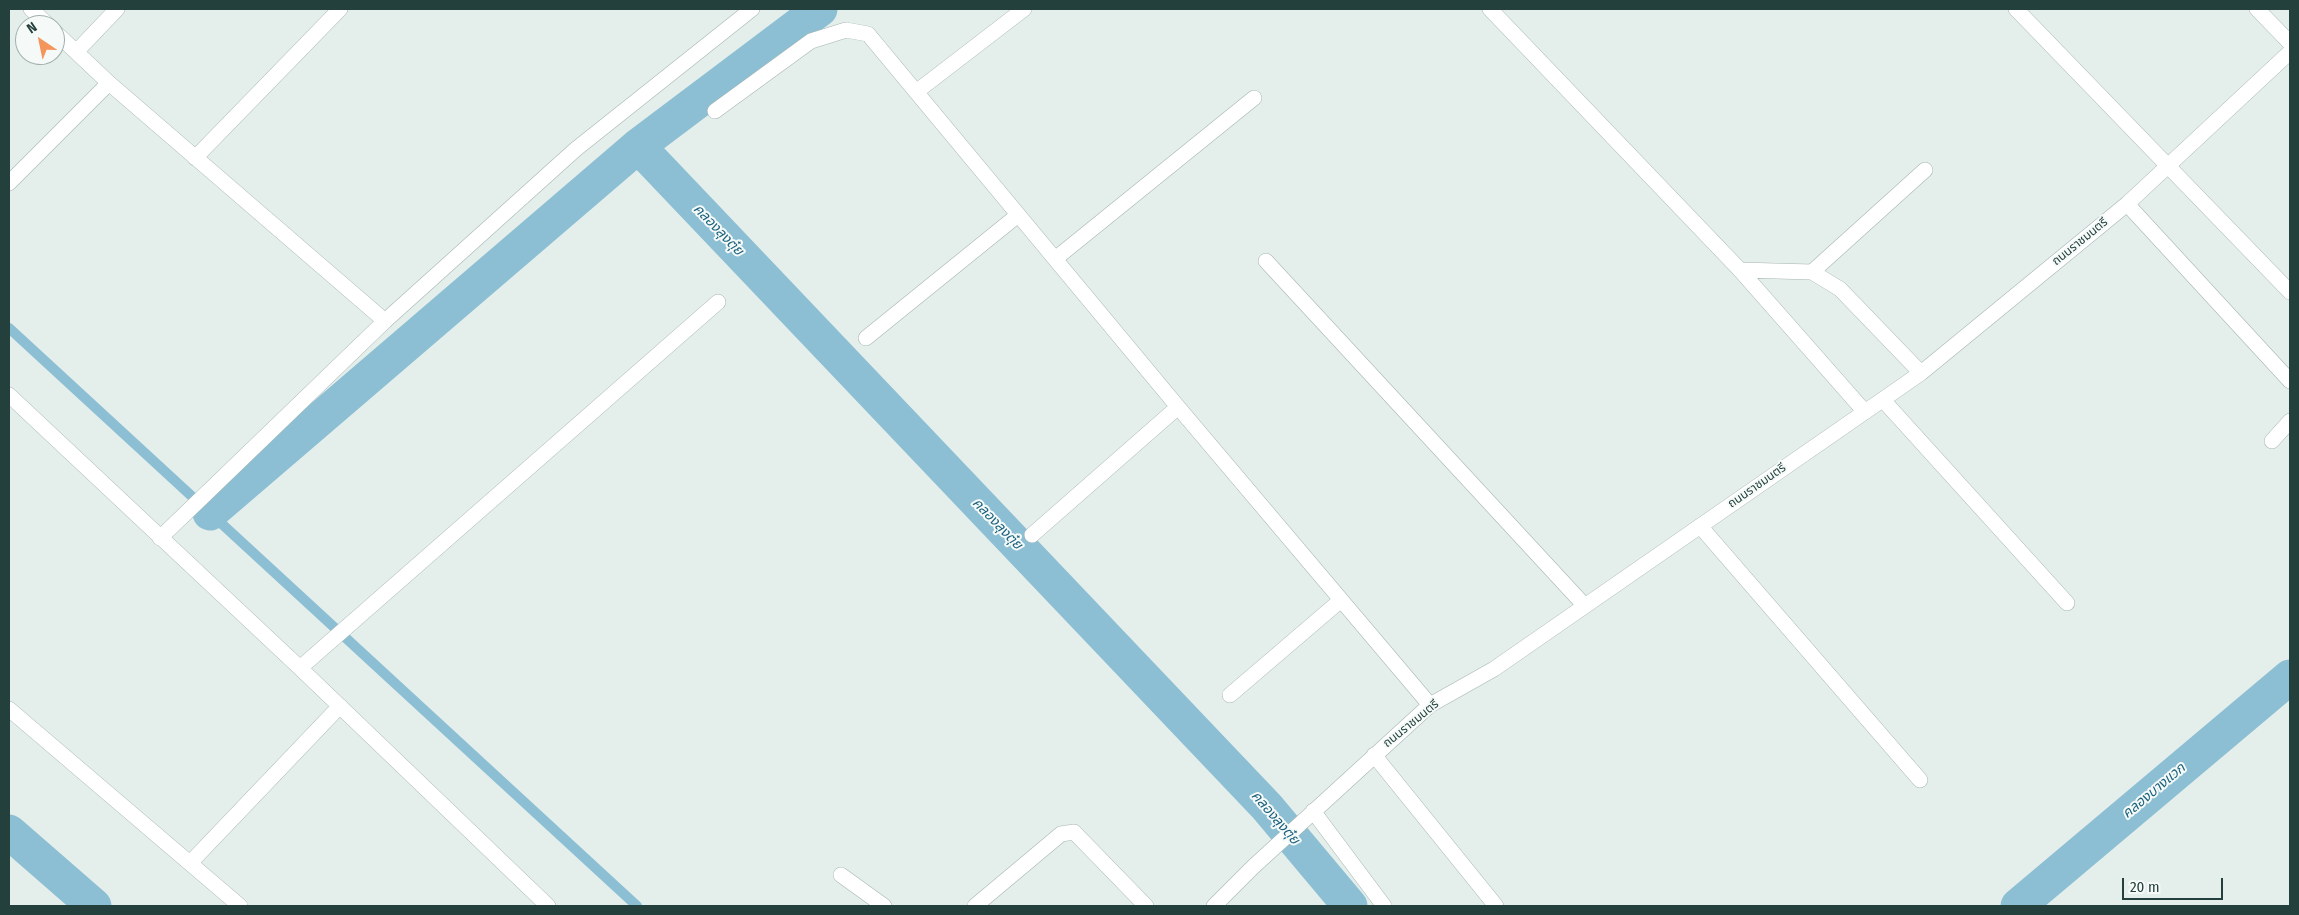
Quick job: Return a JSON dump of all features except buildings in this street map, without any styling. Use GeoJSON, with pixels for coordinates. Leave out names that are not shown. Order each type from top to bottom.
{"type":"FeatureCollection","features":[{"type":"Feature","properties":{"kind":"street"},"geometry":{"type":"LineString","coordinates":[[76,52],[117,9]]}},
{"type":"Feature","properties":{"kind":"street"},"geometry":{"type":"LineString","coordinates":[[195,158],[340,9]]}},
{"type":"Feature","properties":{"kind":"street"},"geometry":{"type":"LineString","coordinates":[[160,538],[385,321],[576,149],[752,9]]}},
{"type":"Feature","properties":{"kind":"street"},"geometry":{"type":"LineString","coordinates":[[916,92],[1024,9]]}},
{"type":"Feature","properties":{"kind":"street"},"geometry":{"type":"LineString","coordinates":[[1490,9],[1740,270],[1865,412]]}},
{"type":"Feature","properties":{"kind":"street"},"geometry":{"type":"LineString","coordinates":[[2016,9],[2290,292]]}},
{"type":"Feature","properties":{"kind":"street"},"geometry":{"type":"LineString","coordinates":[[2257,9],[2290,43]]}},
{"type":"Feature","properties":{"kind":"street"},"geometry":{"type":"LineString","coordinates":[[715,111],[811,41],[846,30],[868,34],[1178,407],[1430,705]]}},
{"type":"Feature","properties":{"kind":"street"},"geometry":{"type":"LineString","coordinates":[[65,42],[109,83],[385,321]]}},
{"type":"Feature","properties":{"kind":"street","name":"ถนนราชมนตรี"},"geometry":{"type":"LineString","coordinates":[[1214,906],[1253,867],[1430,705],[1494,668],[1921,373],[2127,204],[2290,52]]}},
{"type":"Feature","properties":{"kind":"street"},"geometry":{"type":"LineString","coordinates":[[9,183],[109,83]]}},
{"type":"Feature","properties":{"kind":"street"},"geometry":{"type":"LineString","coordinates":[[1055,259],[1254,98]]}},
{"type":"Feature","properties":{"kind":"street"},"geometry":{"type":"LineString","coordinates":[[1812,272],[1925,170]]}},
{"type":"Feature","properties":{"kind":"street"},"geometry":{"type":"LineString","coordinates":[[2127,204],[2290,381]]}},
{"type":"Feature","properties":{"kind":"street"},"geometry":{"type":"LineString","coordinates":[[866,338],[1018,215]]}},
{"type":"Feature","properties":{"kind":"street"},"geometry":{"type":"LineString","coordinates":[[1266,261],[1585,606]]}},
{"type":"Feature","properties":{"kind":"street"},"geometry":{"type":"LineString","coordinates":[[1740,270],[1812,272],[1840,289],[1921,373]]}},
{"type":"Feature","properties":{"kind":"street"},"geometry":{"type":"LineString","coordinates":[[300,668],[718,302]]}},
{"type":"Feature","properties":{"kind":"street"},"geometry":{"type":"LineString","coordinates":[[9,395],[300,668],[548,906]]}},
{"type":"Feature","properties":{"kind":"street"},"geometry":{"type":"LineString","coordinates":[[1883,400],[2067,603]]}},
{"type":"Feature","properties":{"kind":"street"},"geometry":{"type":"LineString","coordinates":[[1032,535],[1178,407]]}},
{"type":"Feature","properties":{"kind":"street"},"geometry":{"type":"LineString","coordinates":[[2272,441],[2290,421]]}},
{"type":"Feature","properties":{"kind":"street"},"geometry":{"type":"LineString","coordinates":[[1700,526],[1920,780]]}},
{"type":"Feature","properties":{"kind":"street"},"geometry":{"type":"LineString","coordinates":[[1230,695],[1341,600]]}},
{"type":"Feature","properties":{"kind":"street"},"geometry":{"type":"LineString","coordinates":[[191,862],[340,706]]}},
{"type":"Feature","properties":{"kind":"street"},"geometry":{"type":"LineString","coordinates":[[9,708],[191,862],[240,906]]}},
{"type":"Feature","properties":{"kind":"street"},"geometry":{"type":"LineString","coordinates":[[1374,755],[1496,906]]}},
{"type":"Feature","properties":{"kind":"street"},"geometry":{"type":"LineString","coordinates":[[1309,816],[1384,906]]}},
{"type":"Feature","properties":{"kind":"street"},"geometry":{"type":"LineString","coordinates":[[975,906],[1061,834],[1074,832],[1146,906]]}},
{"type":"Feature","properties":{"kind":"street"},"geometry":{"type":"LineString","coordinates":[[841,875],[884,906]]}},
{"type":"Feature","properties":{"kind":"waterway"},"geometry":{"type":"LineString","coordinates":[[210,513],[638,146],[820,9]]}},
{"type":"Feature","properties":{"kind":"waterway","name":"คลองลุงตุ๋ย"},"geometry":{"type":"LineString","coordinates":[[638,146],[1267,807],[1350,906]]}},
{"type":"Feature","properties":{"kind":"waterway"},"geometry":{"type":"LineString","coordinates":[[9,328],[637,906]]}},
{"type":"Feature","properties":{"kind":"waterway","name":"คลองบางแวก"},"geometry":{"type":"LineString","coordinates":[[2018,906],[2290,677]]}},
{"type":"Feature","properties":{"kind":"waterway"},"geometry":{"type":"LineString","coordinates":[[9,832],[94,906]]}}]}
